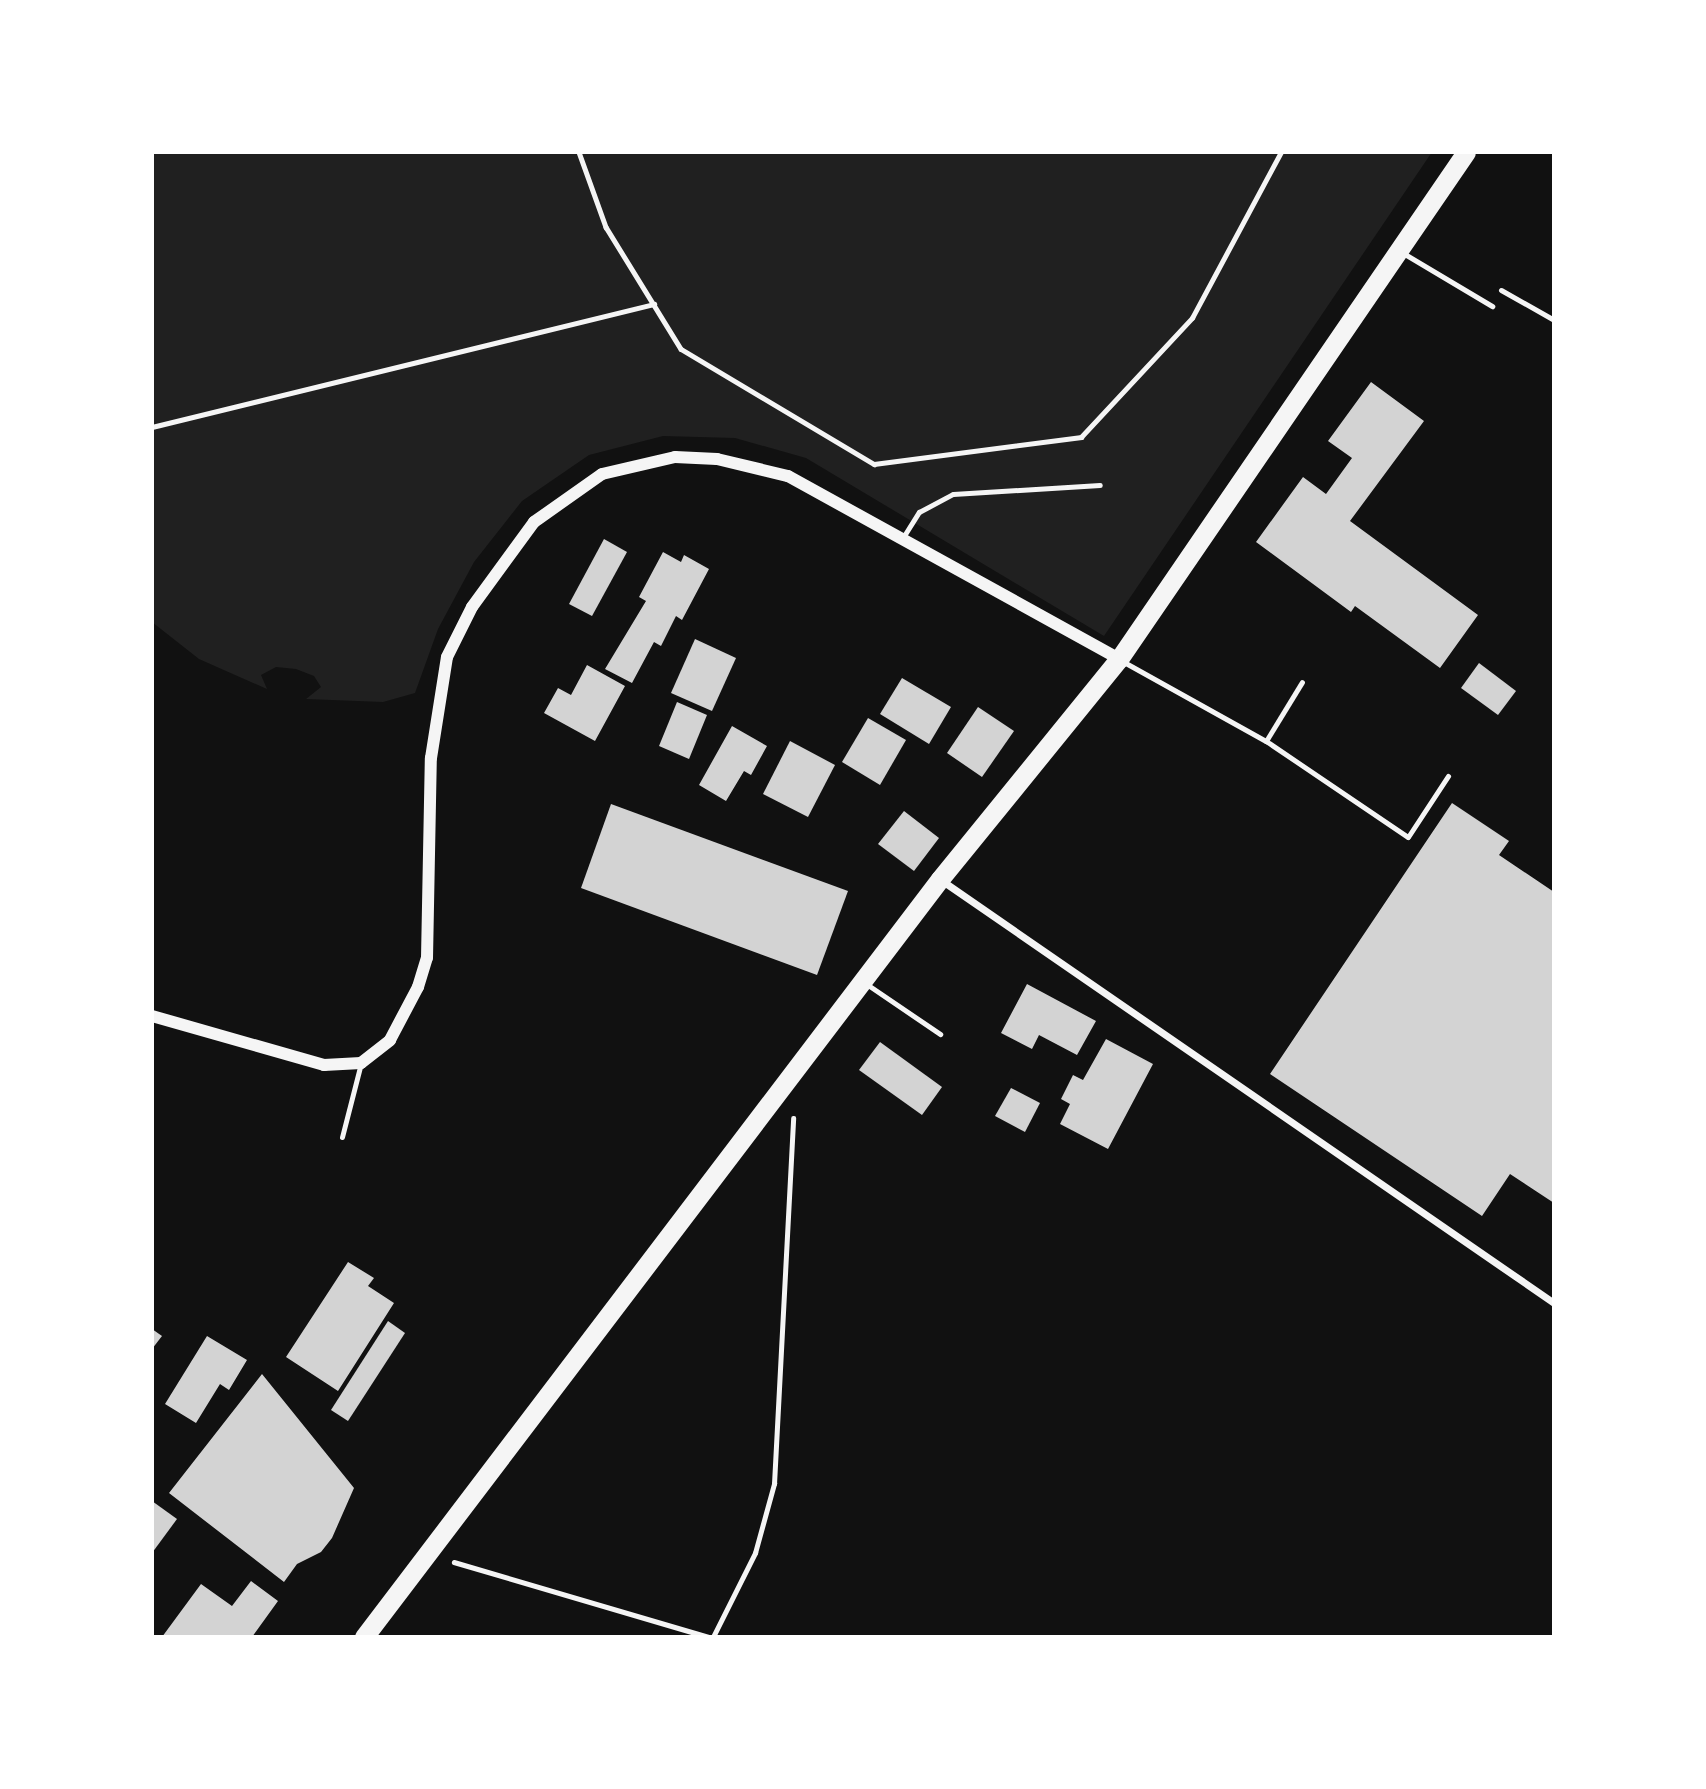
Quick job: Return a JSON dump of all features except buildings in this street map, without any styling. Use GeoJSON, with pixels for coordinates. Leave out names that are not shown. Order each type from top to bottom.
{"type":"FeatureCollection","features":[{"type":"Feature","properties":{"kind":"highway"},"geometry":{"type":"LineString","coordinates":[[364,1637],[940,879],[1119,659],[1466,152]]}},
{"type":"Feature","properties":{"kind":"street"},"geometry":{"type":"LineString","coordinates":[[152,1017],[324,1065],[361,1063],[390,1040],[418,987],[427,958],[430,758],[447,657],[472,607],[534,522],[602,474],[675,457],[717,459],[788,476],[1119,659]]}},
{"type":"Feature","properties":{"kind":"street"},"geometry":{"type":"LineString","coordinates":[[940,879],[1554,1303]]}},
{"type":"Feature","properties":{"kind":"lane"},"geometry":{"type":"LineString","coordinates":[[1400,251],[1492,306]]}},
{"type":"Feature","properties":{"kind":"lane"},"geometry":{"type":"LineString","coordinates":[[1501,290],[1554,320]]}},
{"type":"Feature","properties":{"kind":"lane"},"geometry":{"type":"LineString","coordinates":[[902,539],[919,512],[953,494],[1100,485]]}},
{"type":"Feature","properties":{"kind":"lane"},"geometry":{"type":"LineString","coordinates":[[1119,659],[1266,741],[1408,838],[1448,776]]}},
{"type":"Feature","properties":{"kind":"lane"},"geometry":{"type":"LineString","coordinates":[[1266,741],[1302,682]]}},
{"type":"Feature","properties":{"kind":"lane"},"geometry":{"type":"LineString","coordinates":[[863,982],[940,1034]]}},
{"type":"Feature","properties":{"kind":"lane"},"geometry":{"type":"LineString","coordinates":[[342,1137],[361,1063]]}},
{"type":"Feature","properties":{"kind":"path"},"geometry":{"type":"LineString","coordinates":[[579,152],[607,227],[681,349],[874,464],[1080,437],[1192,318],[1281,152]]}},
{"type":"Feature","properties":{"kind":"path"},"geometry":{"type":"LineString","coordinates":[[152,427],[654,304]]}},
{"type":"Feature","properties":{"kind":"path"},"geometry":{"type":"LineString","coordinates":[[426,1554],[711,1637],[755,1553],[774,1484],[795,1073]]}},
{"type":"Feature","properties":{"kind":"shaded area"},"geometry":{"type":"Polygon","coordinates":[[[152,152],[1432,152],[1104,636],[806,458],[735,438],[663,436],[589,455],[522,501],[474,562],[438,629],[415,693],[383,702],[306,699],[321,687],[314,676],[296,669],[276,667],[261,675],[267,689],[199,659],[152,622],[152,152]]]}}]}
